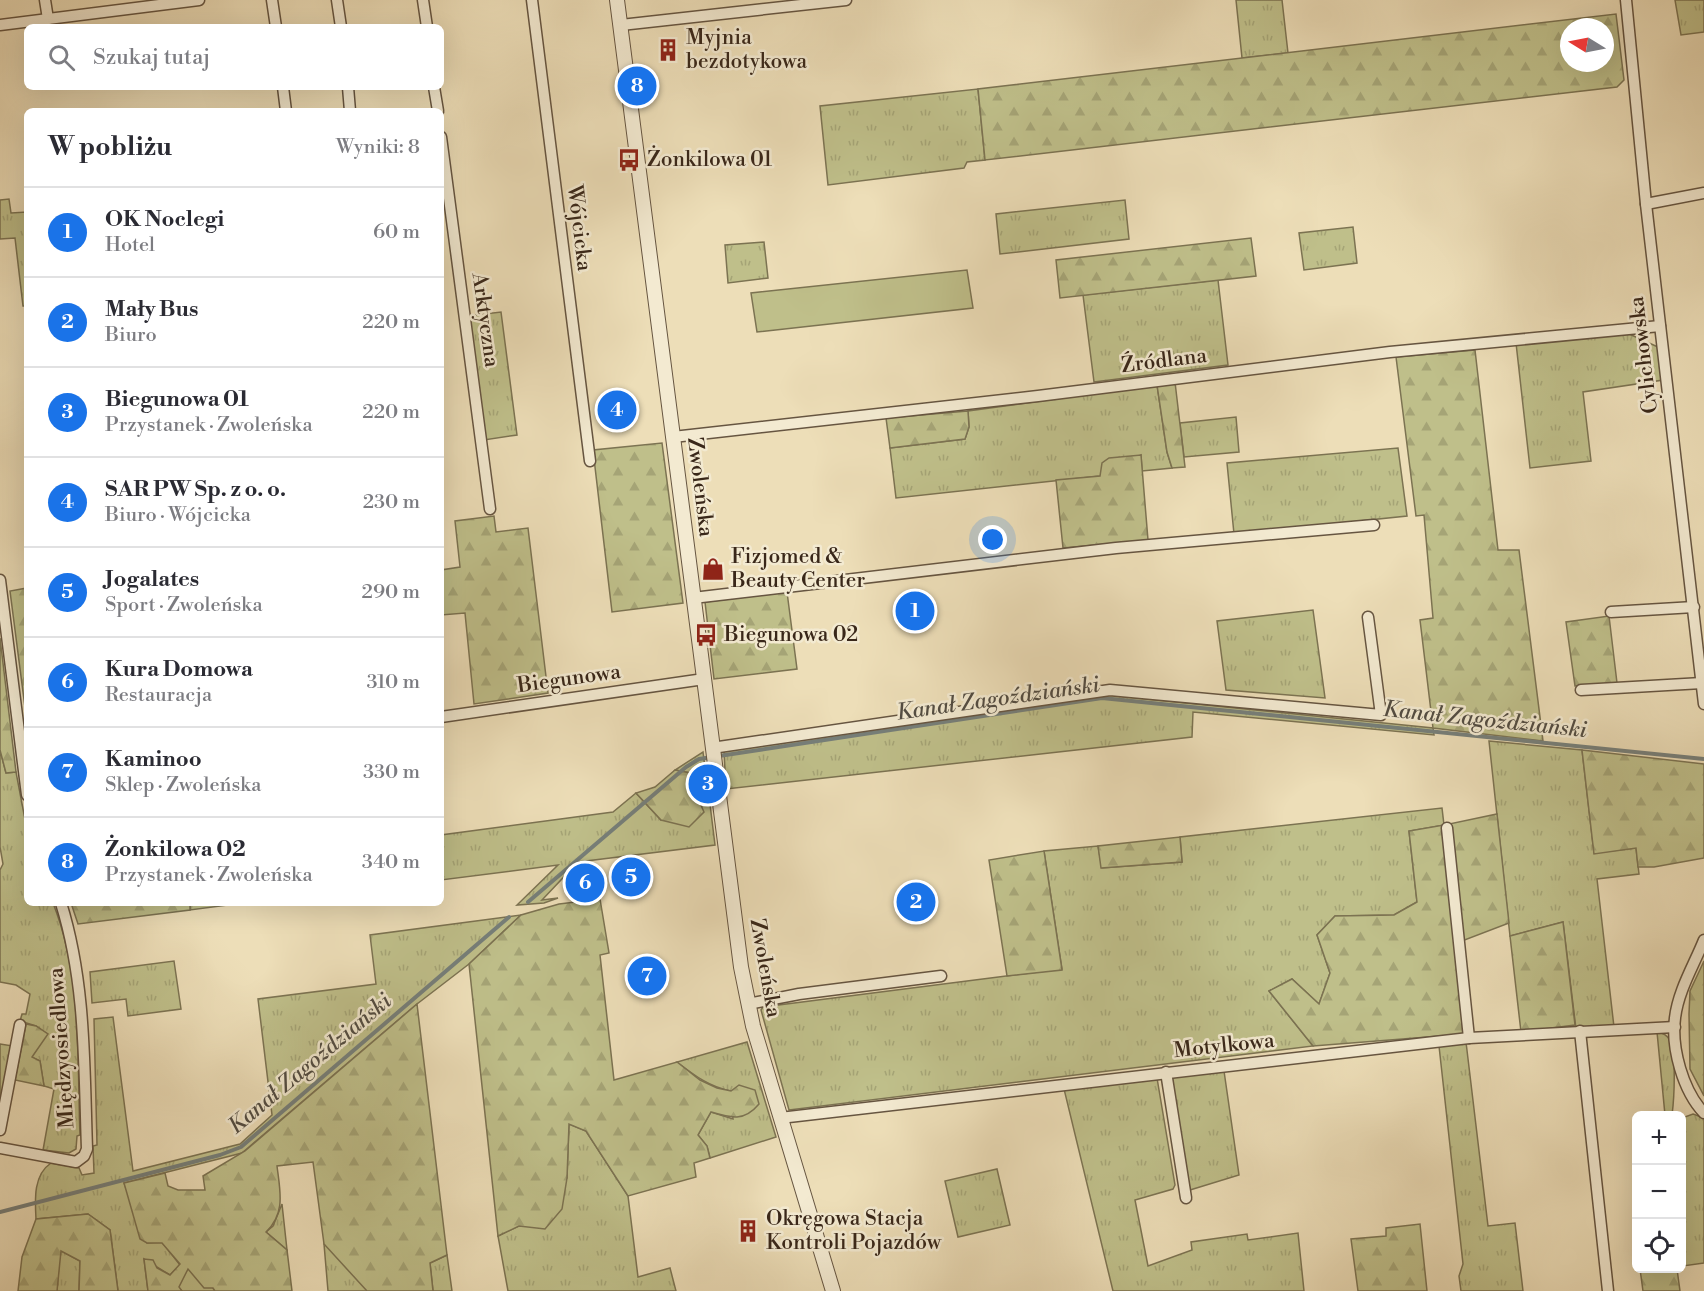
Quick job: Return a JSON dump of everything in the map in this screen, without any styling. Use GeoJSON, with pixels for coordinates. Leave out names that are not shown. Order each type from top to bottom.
{"type":"FeatureCollection","features":[{"type":"Feature","properties":{"kind":"street"},"geometry":{"type":"LineString","coordinates":[[45,0],[48,19]]}},
{"type":"Feature","properties":{"kind":"street"},"geometry":{"type":"LineString","coordinates":[[0,26],[199,0]]}},
{"type":"Feature","properties":{"kind":"street"},"geometry":{"type":"LineString","coordinates":[[272,0],[276,24]]}},
{"type":"Feature","properties":{"kind":"street"},"geometry":{"type":"LineString","coordinates":[[337,0],[340,24]]}},
{"type":"Feature","properties":{"kind":"street"},"geometry":{"type":"LineString","coordinates":[[423,0],[427,24]]}},
{"type":"Feature","properties":{"kind":"street","name":"Wójcicka"},"geometry":{"type":"LineString","coordinates":[[532,0],[590,461]]}},
{"type":"Feature","properties":{"kind":"street","name":"Zwoleńska"},"geometry":{"type":"LineString","coordinates":[[617,0],[735,930],[748,1004],[832,1291]]}},
{"type":"Feature","properties":{"kind":"street"},"geometry":{"type":"LineString","coordinates":[[621,25],[846,0]]}},
{"type":"Feature","properties":{"kind":"street","name":"Cylichowska"},"geometry":{"type":"LineString","coordinates":[[1626,0],[1646,204],[1704,704]]}},
{"type":"Feature","properties":{"kind":"street"},"geometry":{"type":"LineString","coordinates":[[283,90],[286,108]]}},
{"type":"Feature","properties":{"kind":"street"},"geometry":{"type":"LineString","coordinates":[[348,90],[350,108]]}},
{"type":"Feature","properties":{"kind":"street"},"geometry":{"type":"LineString","coordinates":[[434,90],[438,108]]}},
{"type":"Feature","properties":{"kind":"street","name":"Arktyczna"},"geometry":{"type":"LineString","coordinates":[[444,160],[490,509]]}},
{"type":"Feature","properties":{"kind":"street"},"geometry":{"type":"LineString","coordinates":[[1646,204],[1704,193]]}},
{"type":"Feature","properties":{"kind":"street","name":"Źródlana"},"geometry":{"type":"LineString","coordinates":[[673,437],[1038,396],[1390,352],[1660,326]]}},
{"type":"Feature","properties":{"kind":"street"},"geometry":{"type":"LineString","coordinates":[[693,598],[1116,548],[1374,525]]}},
{"type":"Feature","properties":{"kind":"street"},"geometry":{"type":"LineString","coordinates":[[0,580],[16,717],[24,764]]}},
{"type":"Feature","properties":{"kind":"street"},"geometry":{"type":"LineString","coordinates":[[1611,612],[1694,608]]}},
{"type":"Feature","properties":{"kind":"street"},"geometry":{"type":"LineString","coordinates":[[713,755],[1110,690],[1382,715],[1368,617]]}},
{"type":"Feature","properties":{"kind":"street","name":"Biegunowa"},"geometry":{"type":"LineString","coordinates":[[444,717],[704,679]]}},
{"type":"Feature","properties":{"kind":"street"},"geometry":{"type":"LineString","coordinates":[[1581,690],[1702,683]]}},
{"type":"Feature","properties":{"kind":"street"},"geometry":{"type":"LineString","coordinates":[[1447,828],[1469,1038]]}},
{"type":"Feature","properties":{"kind":"street","name":"Międzyosiedlowa"},"geometry":{"type":"LineString","coordinates":[[0,1148],[76,1162],[84,1156],[87,1149],[82,1003],[78,968],[62,906]]}},
{"type":"Feature","properties":{"kind":"street"},"geometry":{"type":"LineString","coordinates":[[1704,940],[1682,994],[1675,1027],[1681,1070],[1704,1113]]}},
{"type":"Feature","properties":{"kind":"street"},"geometry":{"type":"LineString","coordinates":[[748,1004],[799,994],[941,976]]}},
{"type":"Feature","properties":{"kind":"street"},"geometry":{"type":"LineString","coordinates":[[0,1130],[21,1025]]}},
{"type":"Feature","properties":{"kind":"street","name":"Motylkowa"},"geometry":{"type":"LineString","coordinates":[[780,1118],[1469,1038],[1675,1027]]}},
{"type":"Feature","properties":{"kind":"street"},"geometry":{"type":"LineString","coordinates":[[1580,1031],[1608,1291]]}},
{"type":"Feature","properties":{"kind":"street"},"geometry":{"type":"LineString","coordinates":[[1166,1072],[1186,1198]]}},
{"type":"Feature","properties":{"kind":"green space"},"geometry":{"type":"Polygon","coordinates":[[[1236,0],[1282,0],[1288,53],[1242,58],[1236,0]]]}},
{"type":"Feature","properties":{"kind":"green space"},"geometry":{"type":"Polygon","coordinates":[[[1675,0],[1704,0],[1704,32],[1681,35],[1675,0]]]}},
{"type":"Feature","properties":{"kind":"green space"},"geometry":{"type":"Polygon","coordinates":[[[1616,14],[1624,80],[1617,87],[985,160],[978,89],[1560,21],[1560,72],[1614,72],[1614,18],[1582,18],[1616,14]]]}},
{"type":"Feature","properties":{"kind":"green space"},"geometry":{"type":"Polygon","coordinates":[[[978,89],[985,160],[967,162],[964,168],[828,185],[820,106],[978,89]]]}},
{"type":"Feature","properties":{"kind":"green space"},"geometry":{"type":"Polygon","coordinates":[[[9,199],[11,213],[24,212],[24,306],[15,238],[0,239],[0,200],[9,199]]]}},
{"type":"Feature","properties":{"kind":"green space"},"geometry":{"type":"Polygon","coordinates":[[[1125,200],[1129,239],[1000,254],[996,214],[1125,200]]]}},
{"type":"Feature","properties":{"kind":"green space"},"geometry":{"type":"Polygon","coordinates":[[[1353,227],[1357,263],[1304,270],[1299,233],[1353,227]]]}},
{"type":"Feature","properties":{"kind":"green space"},"geometry":{"type":"Polygon","coordinates":[[[1251,238],[1256,276],[1060,298],[1056,260],[1251,238]]]}},
{"type":"Feature","properties":{"kind":"green space"},"geometry":{"type":"Polygon","coordinates":[[[764,242],[768,278],[728,283],[725,245],[764,242]]]}},
{"type":"Feature","properties":{"kind":"green space"},"geometry":{"type":"Polygon","coordinates":[[[967,270],[973,308],[757,332],[751,293],[967,270]]]}},
{"type":"Feature","properties":{"kind":"green space"},"geometry":{"type":"Polygon","coordinates":[[[1218,280],[1228,365],[1094,382],[1083,295],[1218,280]]]}},
{"type":"Feature","properties":{"kind":"green space"},"geometry":{"type":"Polygon","coordinates":[[[501,312],[517,435],[484,440],[468,316],[501,312]]]}},
{"type":"Feature","properties":{"kind":"green space"},"geometry":{"type":"Polygon","coordinates":[[[1627,333],[1658,347],[1663,380],[1583,392],[1591,461],[1530,468],[1516,343],[1627,333]]]}},
{"type":"Feature","properties":{"kind":"green space"},"geometry":{"type":"Polygon","coordinates":[[[1475,350],[1498,550],[1519,550],[1543,741],[1433,728],[1420,620],[1433,618],[1424,515],[1416,516],[1396,357],[1475,350]]]}},
{"type":"Feature","properties":{"kind":"green space"},"geometry":{"type":"Polygon","coordinates":[[[1175,382],[1185,467],[1172,468],[1167,452],[1157,385],[1175,382]]]}},
{"type":"Feature","properties":{"kind":"green space"},"geometry":{"type":"Polygon","coordinates":[[[1157,385],[1167,452],[1172,468],[1142,471],[1141,455],[1100,476],[896,498],[890,448],[965,439],[969,427],[968,411],[1157,385]]]}},
{"type":"Feature","properties":{"kind":"green space"},"geometry":{"type":"Polygon","coordinates":[[[968,411],[969,427],[965,439],[890,448],[886,418],[968,411]]]}},
{"type":"Feature","properties":{"kind":"green space"},"geometry":{"type":"Polygon","coordinates":[[[1236,417],[1239,452],[1184,457],[1180,423],[1236,417]]]}},
{"type":"Feature","properties":{"kind":"green space"},"geometry":{"type":"Polygon","coordinates":[[[662,443],[683,603],[612,612],[593,450],[662,443]]]}},
{"type":"Feature","properties":{"kind":"green space"},"geometry":{"type":"Polygon","coordinates":[[[1398,448],[1407,516],[1234,534],[1227,463],[1398,448]]]}},
{"type":"Feature","properties":{"kind":"green space"},"geometry":{"type":"Polygon","coordinates":[[[1141,455],[1148,540],[1063,548],[1056,480],[1100,476],[1102,463],[1109,458],[1141,455]]]}},
{"type":"Feature","properties":{"kind":"green space"},"geometry":{"type":"Polygon","coordinates":[[[494,516],[496,532],[528,528],[548,693],[474,704],[465,613],[444,615],[444,570],[460,567],[455,521],[494,516]]]}},
{"type":"Feature","properties":{"kind":"green space"},"geometry":{"type":"Polygon","coordinates":[[[24,589],[24,700],[10,591],[24,589]]]}},
{"type":"Feature","properties":{"kind":"green space"},"geometry":{"type":"Polygon","coordinates":[[[787,592],[797,669],[714,679],[705,602],[787,592]]]}},
{"type":"Feature","properties":{"kind":"green space"},"geometry":{"type":"Polygon","coordinates":[[[1313,610],[1325,698],[1226,690],[1217,621],[1313,610]]]}},
{"type":"Feature","properties":{"kind":"green space"},"geometry":{"type":"Polygon","coordinates":[[[1609,616],[1617,683],[1575,686],[1566,622],[1609,616]]]}},
{"type":"Feature","properties":{"kind":"green space"},"geometry":{"type":"Polygon","coordinates":[[[0,638],[16,772],[6,773],[0,750],[0,638]]]}},
{"type":"Feature","properties":{"kind":"green space"},"geometry":{"type":"Polygon","coordinates":[[[1107,695],[1433,728],[1434,735],[1193,712],[1192,737],[726,789],[724,751],[1107,695]]]}},
{"type":"Feature","properties":{"kind":"green space"},"geometry":{"type":"Polygon","coordinates":[[[1489,741],[1582,750],[1594,853],[1636,848],[1639,874],[1597,879],[1614,1027],[1576,1029],[1563,922],[1510,936],[1489,741]]]}},
{"type":"Feature","properties":{"kind":"green space"},"geometry":{"type":"Polygon","coordinates":[[[0,750],[6,773],[16,772],[24,814],[24,906],[54,906],[69,959],[78,1047],[80,1135],[77,1136],[76,1149],[69,1153],[43,1150],[54,1089],[44,1086],[40,1061],[31,1057],[47,1034],[36,1026],[20,1021],[22,1014],[26,1014],[30,994],[16,985],[0,982],[0,870],[3,864],[0,847],[0,750]]]}},
{"type":"Feature","properties":{"kind":"green space"},"geometry":{"type":"Polygon","coordinates":[[[1582,750],[1704,764],[1704,858],[1654,867],[1638,867],[1636,848],[1594,854],[1582,750]]]}},
{"type":"Feature","properties":{"kind":"green space"},"geometry":{"type":"Polygon","coordinates":[[[703,752],[706,776],[675,770],[703,752]]]}},
{"type":"Feature","properties":{"kind":"green space"},"geometry":{"type":"Polygon","coordinates":[[[675,770],[706,776],[707,780],[692,785],[704,812],[689,827],[661,820],[636,793],[655,787],[675,770]]]}},
{"type":"Feature","properties":{"kind":"green space"},"geometry":{"type":"Polygon","coordinates":[[[707,780],[715,845],[578,862],[542,900],[558,898],[544,903],[517,905],[558,865],[444,880],[444,835],[613,812],[636,793],[661,820],[692,784],[707,780]]]}},
{"type":"Feature","properties":{"kind":"green space"},"geometry":{"type":"Polygon","coordinates":[[[1442,808],[1444,825],[1409,831],[1417,902],[1394,915],[1335,916],[1317,935],[1330,973],[1319,1004],[1292,979],[1269,991],[1313,1046],[789,1110],[761,1010],[763,1007],[1062,969],[1044,851],[1098,846],[1102,868],[1182,862],[1180,837],[1442,808]]]}},
{"type":"Feature","properties":{"kind":"green space"},"geometry":{"type":"Polygon","coordinates":[[[1497,814],[1509,923],[1462,941],[1449,824],[1497,814]]]}},
{"type":"Feature","properties":{"kind":"green space"},"geometry":{"type":"Polygon","coordinates":[[[1444,825],[1466,1034],[1313,1046],[1269,991],[1292,979],[1319,1004],[1330,973],[1317,935],[1335,916],[1394,915],[1417,902],[1409,831],[1444,825]]]}},
{"type":"Feature","properties":{"kind":"green space"},"geometry":{"type":"Polygon","coordinates":[[[1180,837],[1182,862],[1101,868],[1098,846],[1180,837]]]}},
{"type":"Feature","properties":{"kind":"green space"},"geometry":{"type":"Polygon","coordinates":[[[1044,851],[1062,970],[1007,976],[989,860],[1044,851]]]}},
{"type":"Feature","properties":{"kind":"green space"},"geometry":{"type":"Polygon","coordinates":[[[600,899],[609,953],[600,955],[614,1080],[677,1062],[700,1080],[717,1088],[731,1091],[739,1085],[755,1090],[759,1104],[748,1114],[737,1117],[711,1112],[698,1135],[707,1146],[710,1158],[694,1163],[696,1177],[628,1196],[586,1131],[569,1124],[567,1178],[562,1209],[545,1229],[519,1226],[498,1236],[469,964],[521,915],[559,904],[600,899]]]}},
{"type":"Feature","properties":{"kind":"green space"},"geometry":{"type":"Polygon","coordinates":[[[72,906],[190,906],[190,910],[78,924],[72,906]]]}},
{"type":"Feature","properties":{"kind":"green space"},"geometry":{"type":"Polygon","coordinates":[[[190,906],[220,906],[190,910],[190,906]]]}},
{"type":"Feature","properties":{"kind":"green space"},"geometry":{"type":"Polygon","coordinates":[[[521,915],[469,964],[417,1004],[242,1153],[124,1183],[147,1243],[162,1242],[180,1265],[170,1275],[144,1259],[148,1291],[118,1291],[110,1230],[88,1214],[36,1219],[36,1188],[41,1174],[51,1163],[79,1168],[82,1175],[94,1173],[93,1146],[97,1145],[94,1019],[113,1017],[133,1171],[240,1144],[272,1115],[258,999],[376,984],[370,935],[521,915]]]}},
{"type":"Feature","properties":{"kind":"green space"},"geometry":{"type":"Polygon","coordinates":[[[1563,922],[1575,1025],[1521,1032],[1510,936],[1563,922]]]}},
{"type":"Feature","properties":{"kind":"green space"},"geometry":{"type":"Polygon","coordinates":[[[174,961],[181,1009],[128,1016],[126,999],[92,1003],[90,972],[174,961]]]}},
{"type":"Feature","properties":{"kind":"green space"},"geometry":{"type":"Polygon","coordinates":[[[1704,961],[1704,1096],[1690,1069],[1689,1014],[1690,991],[1704,961]]]}},
{"type":"Feature","properties":{"kind":"green space"},"geometry":{"type":"Polygon","coordinates":[[[417,1004],[447,1255],[430,1263],[433,1291],[367,1291],[324,1244],[313,1162],[277,1166],[279,1209],[277,1217],[266,1232],[287,1250],[292,1291],[215,1291],[213,1288],[204,1288],[188,1269],[179,1287],[182,1291],[148,1291],[144,1259],[153,1260],[157,1268],[170,1275],[180,1264],[162,1243],[147,1243],[140,1239],[124,1183],[165,1173],[168,1186],[178,1190],[205,1190],[203,1176],[245,1151],[417,1004]]]}},
{"type":"Feature","properties":{"kind":"green space"},"geometry":{"type":"Polygon","coordinates":[[[26,1024],[36,1026],[48,1034],[32,1057],[40,1061],[44,1086],[15,1080],[26,1024]]]}},
{"type":"Feature","properties":{"kind":"green space"},"geometry":{"type":"Polygon","coordinates":[[[1657,1032],[1668,1038],[1673,1054],[1672,1111],[1665,1111],[1657,1032]]]}},
{"type":"Feature","properties":{"kind":"green space"},"geometry":{"type":"Polygon","coordinates":[[[747,1042],[776,1137],[710,1158],[707,1146],[698,1135],[711,1112],[733,1119],[731,1091],[709,1083],[677,1062],[747,1042]]]}},
{"type":"Feature","properties":{"kind":"green space"},"geometry":{"type":"Polygon","coordinates":[[[1466,1042],[1488,1226],[1515,1223],[1523,1291],[1461,1291],[1459,1276],[1463,1264],[1439,1046],[1466,1042]]]}},
{"type":"Feature","properties":{"kind":"green space"},"geometry":{"type":"Polygon","coordinates":[[[0,1044],[13,1046],[0,1108],[0,1044]]]}},
{"type":"Feature","properties":{"kind":"green space"},"geometry":{"type":"Polygon","coordinates":[[[1224,1071],[1239,1175],[1190,1190],[1171,1077],[1224,1071]]]}},
{"type":"Feature","properties":{"kind":"green space"},"geometry":{"type":"Polygon","coordinates":[[[1157,1078],[1175,1185],[1173,1189],[1135,1200],[1148,1266],[1192,1250],[1191,1242],[1247,1234],[1248,1240],[1298,1233],[1304,1291],[1113,1291],[1064,1089],[1157,1078]]]}},
{"type":"Feature","properties":{"kind":"green space"},"geometry":{"type":"Polygon","coordinates":[[[1693,1114],[1704,1118],[1704,1263],[1686,1266],[1686,1165],[1686,1117],[1693,1114]]]}},
{"type":"Feature","properties":{"kind":"green space"},"geometry":{"type":"Polygon","coordinates":[[[569,1124],[586,1131],[628,1196],[638,1277],[670,1268],[676,1291],[508,1291],[498,1236],[523,1224],[567,1178],[569,1124]]]}},
{"type":"Feature","properties":{"kind":"green space"},"geometry":{"type":"Polygon","coordinates":[[[997,1169],[1010,1225],[958,1237],[945,1181],[997,1169]]]}},
{"type":"Feature","properties":{"kind":"green space"},"geometry":{"type":"Polygon","coordinates":[[[282,1204],[287,1250],[266,1232],[273,1226],[282,1204]]]}},
{"type":"Feature","properties":{"kind":"green space"},"geometry":{"type":"Polygon","coordinates":[[[88,1214],[110,1230],[118,1291],[79,1291],[80,1261],[61,1251],[57,1291],[18,1291],[22,1257],[36,1219],[88,1214]]]}},
{"type":"Feature","properties":{"kind":"green space"},"geometry":{"type":"Polygon","coordinates":[[[1420,1224],[1427,1291],[1358,1291],[1351,1239],[1386,1236],[1386,1228],[1420,1224]]]}},
{"type":"Feature","properties":{"kind":"green space"},"geometry":{"type":"Polygon","coordinates":[[[346,1243],[370,1291],[328,1291],[324,1244],[346,1243]]]}},
{"type":"Feature","properties":{"kind":"green space"},"geometry":{"type":"Polygon","coordinates":[[[60,1250],[80,1261],[79,1291],[57,1291],[60,1250]]]}},
{"type":"Feature","properties":{"kind":"green space"},"geometry":{"type":"Polygon","coordinates":[[[447,1255],[452,1291],[433,1291],[430,1263],[447,1255]]]}},
{"type":"Feature","properties":{"kind":"green space"},"geometry":{"type":"Polygon","coordinates":[[[188,1268],[215,1291],[182,1291],[178,1287],[188,1268]]]}},
{"type":"Feature","properties":{"kind":"green space"},"geometry":{"type":"Polygon","coordinates":[[[1641,1273],[1678,1273],[1680,1291],[1643,1291],[1641,1273]]]}},
{"type":"Feature","properties":{"kind":"waterway","name":"Kanał Zagoździański"},"geometry":{"type":"LineString","coordinates":[[528,902],[686,767],[699,759],[1102,698],[1704,759]]}},
{"type":"Feature","properties":{"kind":"waterway","name":"Kanał Zagoździański"},"geometry":{"type":"LineString","coordinates":[[0,1212],[220,1155],[241,1147],[509,917]]}},
{"type":"Feature","properties":{"kind":"place","name":"Myjnia bezdotykowa"},"geometry":{"type":"Point","coordinates":[668,50]}},
{"type":"Feature","properties":{"kind":"place","name":"Żonkilowa 02"},"geometry":{"type":"Point","coordinates":[637,86]}},
{"type":"Feature","properties":{"kind":"place","name":"Żonkilowa 01"},"geometry":{"type":"Point","coordinates":[629,160]}},
{"type":"Feature","properties":{"kind":"place","name":"SAR PW Sp. z o. o."},"geometry":{"type":"Point","coordinates":[617,410]}},
{"type":"Feature","properties":{"kind":"place","name":"Fizjomed & Beauty Center"},"geometry":{"type":"Point","coordinates":[713,569]}},
{"type":"Feature","properties":{"kind":"place","name":"OK Noclegi"},"geometry":{"type":"Point","coordinates":[915,611]}},
{"type":"Feature","properties":{"kind":"place","name":"Biegunowa 02"},"geometry":{"type":"Point","coordinates":[706,635]}},
{"type":"Feature","properties":{"kind":"place","name":"Biegunowa 01"},"geometry":{"type":"Point","coordinates":[708,784]}},
{"type":"Feature","properties":{"kind":"place","name":"Jogalates"},"geometry":{"type":"Point","coordinates":[631,877]}},
{"type":"Feature","properties":{"kind":"place","name":"Kura Domowa"},"geometry":{"type":"Point","coordinates":[585,883]}},
{"type":"Feature","properties":{"kind":"place","name":"Mały Bus"},"geometry":{"type":"Point","coordinates":[916,902]}},
{"type":"Feature","properties":{"kind":"place","name":"Kaminoo"},"geometry":{"type":"Point","coordinates":[647,976]}},
{"type":"Feature","properties":{"kind":"place","name":"Okręgowa Stacja Kontroli Pojazdów"},"geometry":{"type":"Point","coordinates":[748,1231]}}]}
